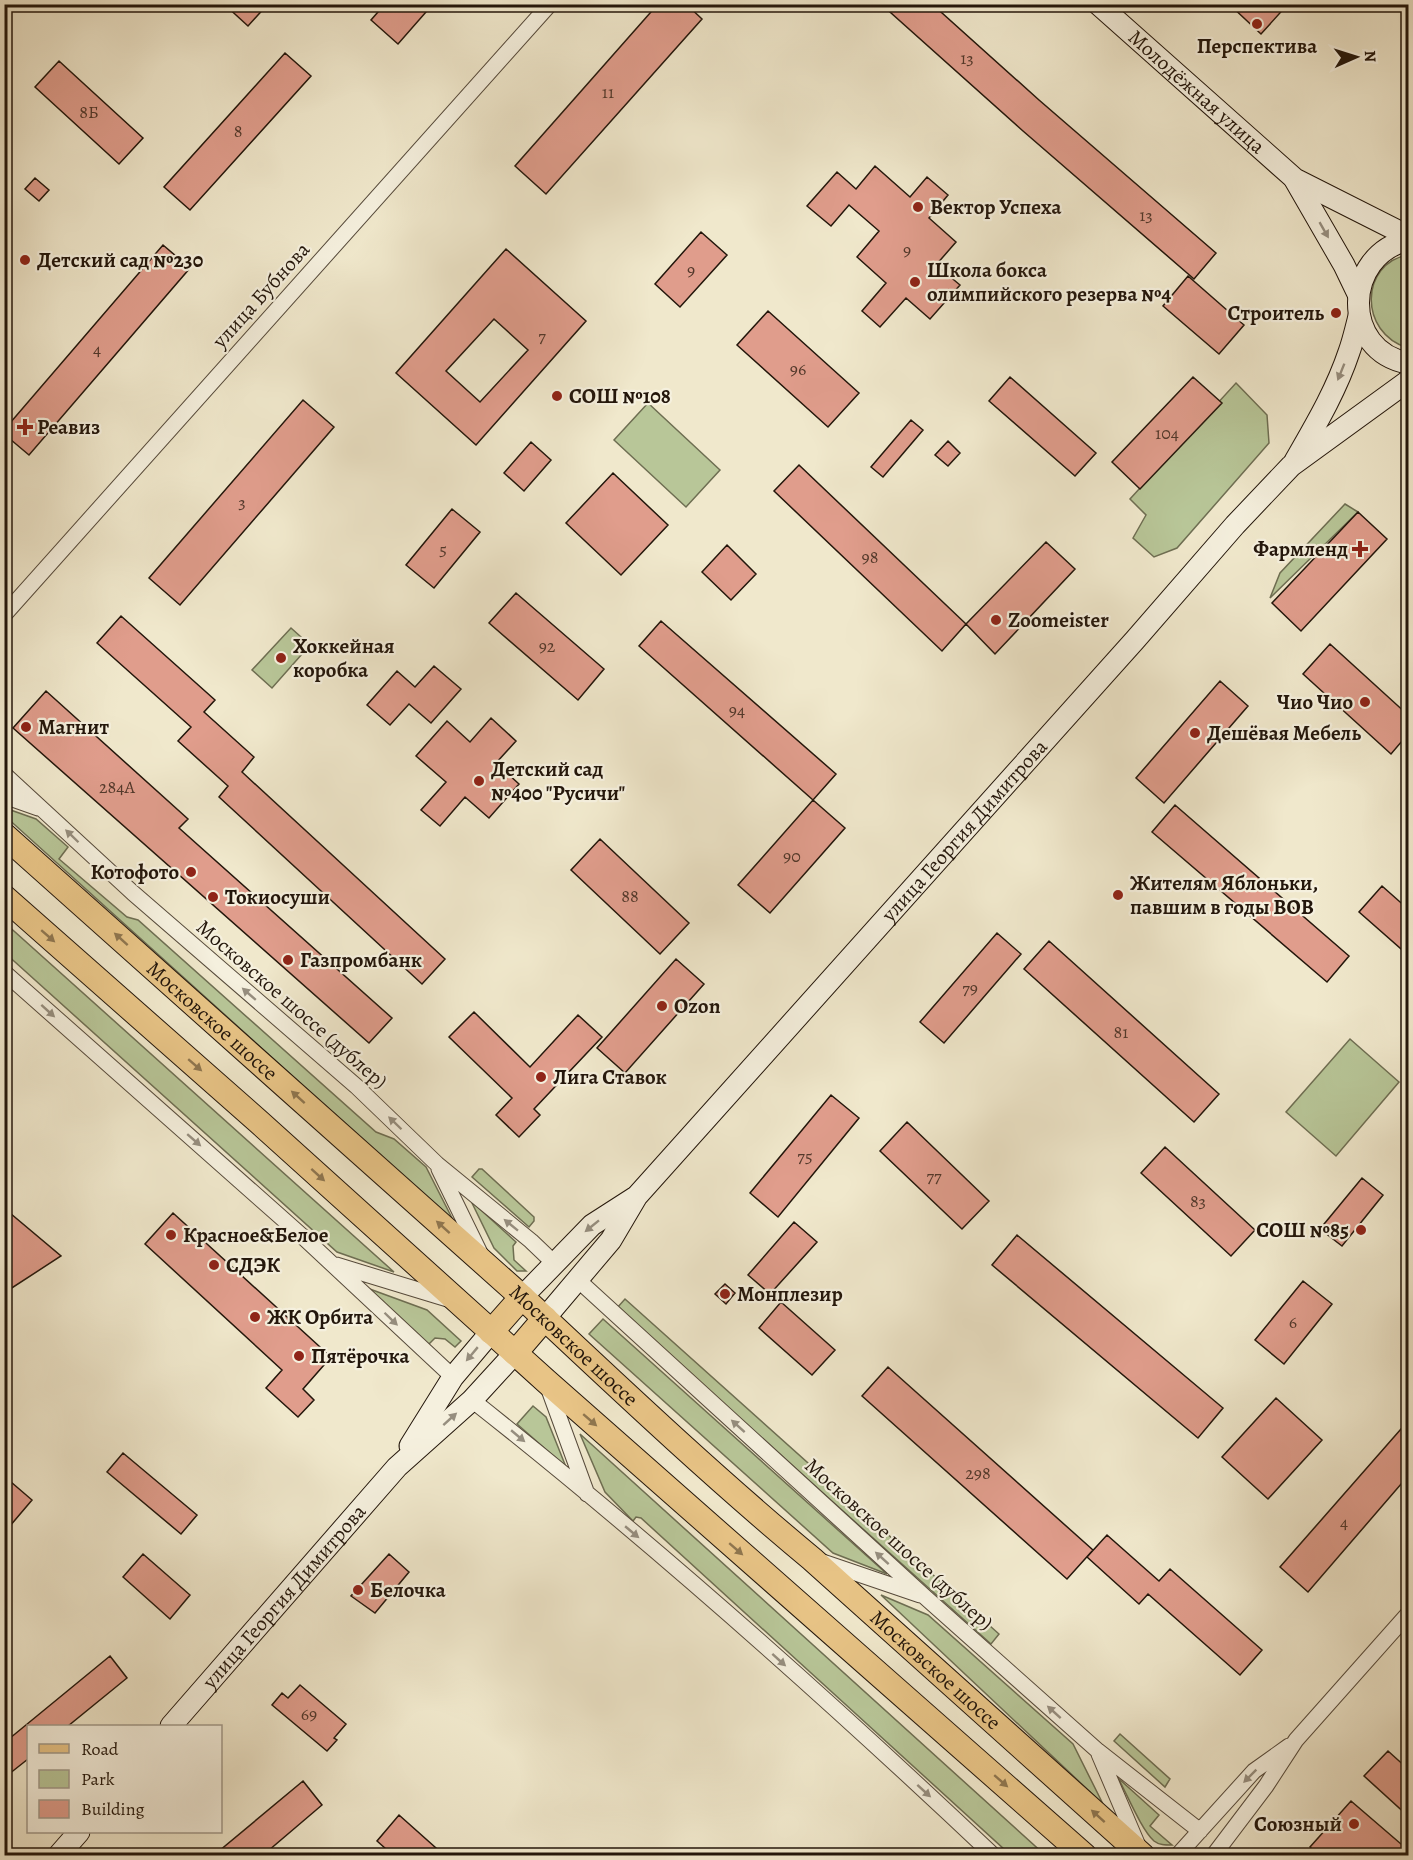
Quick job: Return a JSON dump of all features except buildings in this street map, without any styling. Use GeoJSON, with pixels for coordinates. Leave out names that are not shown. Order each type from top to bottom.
{"type":"FeatureCollection","features":[{"type":"Feature","properties":{"kind":"main road","name":"Молодёжная улица"},"geometry":{"type":"LineString","coordinates":[[1098,4],[1295,179],[1408,238]]}},
{"type":"Feature","properties":{"kind":"main road","name":"Молодёжная улица"},"geometry":{"type":"LineString","coordinates":[[1295,179],[1330,239],[1358,294]]}},
{"type":"Feature","properties":{"kind":"main road"},"geometry":{"type":"LineString","coordinates":[[1408,238],[1390,246],[1377,257],[1364,273],[1358,294],[1359,316],[1364,330],[1378,348],[1397,360],[1408,363]]}},
{"type":"Feature","properties":{"kind":"main road","name":"улица Георгия Димитрова"},"geometry":{"type":"LineString","coordinates":[[1291,466],[1334,388],[1349,353],[1359,316]]}},
{"type":"Feature","properties":{"kind":"main road","name":"улица Георгия Димитрова"},"geometry":{"type":"LineString","coordinates":[[172,1725],[397,1467],[472,1400],[515,1353],[611,1240],[637,1196],[1128,649],[1234,525],[1291,466],[1408,381]]}},
{"type":"Feature","properties":{"kind":"main road","name":"Московское шоссе"},"geometry":{"type":"LineString","coordinates":[[4,835],[522,1297],[762,1518],[812,1559],[1142,1855]]}},
{"type":"Feature","properties":{"kind":"main road","name":"Московское шоссе"},"geometry":{"type":"LineString","coordinates":[[4,897],[259,1122],[546,1381],[1084,1856]]}},
{"type":"Feature","properties":{"kind":"main road","name":"улица Георгия Димитрова"},"geometry":{"type":"LineString","coordinates":[[397,1467],[453,1377],[491,1332],[592,1225],[637,1196]]}},
{"type":"Feature","properties":{"kind":"main road"},"geometry":{"type":"LineString","coordinates":[[58,1856],[78,1833]]}},
{"type":"Feature","properties":{"kind":"street","name":"улица Бубнова"},"geometry":{"type":"LineString","coordinates":[[4,615],[550,4]]}},
{"type":"Feature","properties":{"kind":"street","name":"Московское шоссе (дублер)"},"geometry":{"type":"LineString","coordinates":[[4,774],[133,893],[356,1086],[437,1164],[531,1241],[554,1263]]}},
{"type":"Feature","properties":{"kind":"street"},"geometry":{"type":"LineString","coordinates":[[4,796],[46,811]]}},
{"type":"Feature","properties":{"kind":"street"},"geometry":{"type":"LineString","coordinates":[[4,972],[333,1264],[453,1377]]}},
{"type":"Feature","properties":{"kind":"street"},"geometry":{"type":"LineString","coordinates":[[437,1164],[487,1266]]}},
{"type":"Feature","properties":{"kind":"street"},"geometry":{"type":"LineString","coordinates":[[333,1264],[459,1303]]}},
{"type":"Feature","properties":{"kind":"street","name":"Московское шоссе (дублер)"},"geometry":{"type":"LineString","coordinates":[[578,1280],[925,1597],[1098,1751],[1200,1831]]}},
{"type":"Feature","properties":{"kind":"street"},"geometry":{"type":"LineString","coordinates":[[546,1381],[588,1494]]}},
{"type":"Feature","properties":{"kind":"street"},"geometry":{"type":"LineString","coordinates":[[472,1400],[588,1494],[739,1623],[994,1856]]}},
{"type":"Feature","properties":{"kind":"street"},"geometry":{"type":"LineString","coordinates":[[812,1559],[925,1597]]}},
{"type":"Feature","properties":{"kind":"street"},"geometry":{"type":"LineString","coordinates":[[1219,1853],[1296,1740],[1408,1614]]}},
{"type":"Feature","properties":{"kind":"street"},"geometry":{"type":"LineString","coordinates":[[1177,1856],[1254,1771],[1296,1740]]}},
{"type":"Feature","properties":{"kind":"street"},"geometry":{"type":"LineString","coordinates":[[1098,1751],[1142,1855]]}},
{"type":"Feature","properties":{"kind":"green space"},"geometry":{"type":"Polygon","coordinates":[[[1408,255],[1408,348],[1392,340],[1380,328],[1373,314],[1371,299],[1374,284],[1381,271],[1392,261],[1408,255]]]}},
{"type":"Feature","properties":{"kind":"green space"},"geometry":{"type":"Polygon","coordinates":[[[1236,383],[1267,415],[1269,443],[1177,548],[1154,557],[1133,538],[1146,515],[1130,499],[1236,383]]]}},
{"type":"Feature","properties":{"kind":"green space"},"geometry":{"type":"Polygon","coordinates":[[[648,403],[720,470],[686,507],[614,440],[648,403]]]}},
{"type":"Feature","properties":{"kind":"green space"},"geometry":{"type":"Polygon","coordinates":[[[1345,504],[1358,512],[1270,598],[1280,573],[1345,504]]]}},
{"type":"Feature","properties":{"kind":"green space","name":"Хоккейная коробка"},"geometry":{"type":"Polygon","coordinates":[[[291,628],[310,645],[272,688],[252,670],[291,628]]]}},
{"type":"Feature","properties":{"kind":"green space"},"geometry":{"type":"Polygon","coordinates":[[[5,808],[36,819],[68,847],[59,859],[127,917],[138,920],[376,1132],[394,1139],[426,1167],[454,1222],[5,816],[5,808]]]}},
{"type":"Feature","properties":{"kind":"green space"},"geometry":{"type":"Polygon","coordinates":[[[5,923],[394,1272],[337,1252],[5,953],[5,923]]]}},
{"type":"Feature","properties":{"kind":"green space"},"geometry":{"type":"Polygon","coordinates":[[[1350,1039],[1399,1082],[1336,1156],[1286,1112],[1350,1039]]]}},
{"type":"Feature","properties":{"kind":"green space"},"geometry":{"type":"Polygon","coordinates":[[[479,1169],[482,1169],[534,1217],[529,1227],[472,1177],[479,1169]]]}},
{"type":"Feature","properties":{"kind":"green space"},"geometry":{"type":"Polygon","coordinates":[[[471,1201],[516,1242],[513,1246],[514,1260],[526,1271],[517,1271],[494,1248],[471,1201]]]}},
{"type":"Feature","properties":{"kind":"green space"},"geometry":{"type":"Polygon","coordinates":[[[367,1288],[427,1310],[461,1341],[455,1347],[445,1339],[435,1338],[428,1345],[367,1288]]]}},
{"type":"Feature","properties":{"kind":"green space"},"geometry":{"type":"Polygon","coordinates":[[[625,1299],[999,1634],[991,1644],[617,1308],[625,1299]]]}},
{"type":"Feature","properties":{"kind":"green space"},"geometry":{"type":"Polygon","coordinates":[[[603,1319],[887,1574],[833,1553],[589,1334],[603,1319]]]}},
{"type":"Feature","properties":{"kind":"green space"},"geometry":{"type":"Polygon","coordinates":[[[533,1406],[546,1417],[566,1467],[517,1424],[533,1406]]]}},
{"type":"Feature","properties":{"kind":"green space"},"geometry":{"type":"Polygon","coordinates":[[[580,1434],[1045,1855],[1021,1855],[1004,1849],[641,1518],[636,1517],[633,1521],[605,1492],[580,1434]]]}},
{"type":"Feature","properties":{"kind":"green space"},"geometry":{"type":"Polygon","coordinates":[[[881,1595],[928,1615],[1073,1744],[1103,1804],[881,1595]]]}},
{"type":"Feature","properties":{"kind":"green space"},"geometry":{"type":"Polygon","coordinates":[[[1120,1734],[1170,1779],[1165,1787],[1114,1741],[1120,1734]]]}},
{"type":"Feature","properties":{"kind":"green space"},"geometry":{"type":"Polygon","coordinates":[[[1118,1778],[1159,1815],[1150,1826],[1172,1845],[1158,1843],[1149,1836],[1118,1778]]]}},
{"type":"Feature","properties":{"kind":"place","name":"Перспектива"},"geometry":{"type":"Point","coordinates":[1257,24]}},
{"type":"Feature","properties":{"kind":"place","name":"Вектор Успеха"},"geometry":{"type":"Point","coordinates":[918,207]}},
{"type":"Feature","properties":{"kind":"place","name":"Детский сад №230"},"geometry":{"type":"Point","coordinates":[25,260]}},
{"type":"Feature","properties":{"kind":"place","name":"Школа бокса олимпийского резерва №4"},"geometry":{"type":"Point","coordinates":[915,282]}},
{"type":"Feature","properties":{"kind":"place","name":"Строитель"},"geometry":{"type":"Point","coordinates":[1336,313]}},
{"type":"Feature","properties":{"kind":"place","name":"СОШ №108"},"geometry":{"type":"Point","coordinates":[557,396]}},
{"type":"Feature","properties":{"kind":"place","name":"Реавиз"},"geometry":{"type":"Point","coordinates":[25,427]}},
{"type":"Feature","properties":{"kind":"place","name":"Фармленд"},"geometry":{"type":"Point","coordinates":[1360,549]}},
{"type":"Feature","properties":{"kind":"place","name":"Zoomeister"},"geometry":{"type":"Point","coordinates":[996,620]}},
{"type":"Feature","properties":{"kind":"place","name":"Хоккейная коробка"},"geometry":{"type":"Point","coordinates":[281,658]}},
{"type":"Feature","properties":{"kind":"place","name":"Чио Чио"},"geometry":{"type":"Point","coordinates":[1365,702]}},
{"type":"Feature","properties":{"kind":"place","name":"Магнит"},"geometry":{"type":"Point","coordinates":[26,727]}},
{"type":"Feature","properties":{"kind":"place","name":"Дешёвая Мебель"},"geometry":{"type":"Point","coordinates":[1195,733]}},
{"type":"Feature","properties":{"kind":"place","name":"Детский сад №400 \"Русичи\""},"geometry":{"type":"Point","coordinates":[479,781]}},
{"type":"Feature","properties":{"kind":"place","name":"Котофото"},"geometry":{"type":"Point","coordinates":[191,872]}},
{"type":"Feature","properties":{"kind":"place","name":"Жителям Яблоньки, павшим в годы ВОВ"},"geometry":{"type":"Point","coordinates":[1118,895]}},
{"type":"Feature","properties":{"kind":"place","name":"Токиосуши"},"geometry":{"type":"Point","coordinates":[213,897]}},
{"type":"Feature","properties":{"kind":"place","name":"Газпромбанк"},"geometry":{"type":"Point","coordinates":[288,960]}},
{"type":"Feature","properties":{"kind":"place","name":"Ozon"},"geometry":{"type":"Point","coordinates":[662,1006]}},
{"type":"Feature","properties":{"kind":"place","name":"Лига Ставок"},"geometry":{"type":"Point","coordinates":[541,1077]}},
{"type":"Feature","properties":{"kind":"place","name":"СОШ №85"},"geometry":{"type":"Point","coordinates":[1361,1230]}},
{"type":"Feature","properties":{"kind":"place","name":"Красное&Белое"},"geometry":{"type":"Point","coordinates":[171,1235]}},
{"type":"Feature","properties":{"kind":"place","name":"СДЭК"},"geometry":{"type":"Point","coordinates":[214,1265]}},
{"type":"Feature","properties":{"kind":"place","name":"Монплезир"},"geometry":{"type":"Point","coordinates":[725,1294]}},
{"type":"Feature","properties":{"kind":"place","name":"ЖК Орбита"},"geometry":{"type":"Point","coordinates":[255,1317]}},
{"type":"Feature","properties":{"kind":"place","name":"Пятёрочка"},"geometry":{"type":"Point","coordinates":[299,1356]}},
{"type":"Feature","properties":{"kind":"place","name":"Белочка"},"geometry":{"type":"Point","coordinates":[358,1590]}},
{"type":"Feature","properties":{"kind":"place","name":"Союзный"},"geometry":{"type":"Point","coordinates":[1354,1824]}}]}
